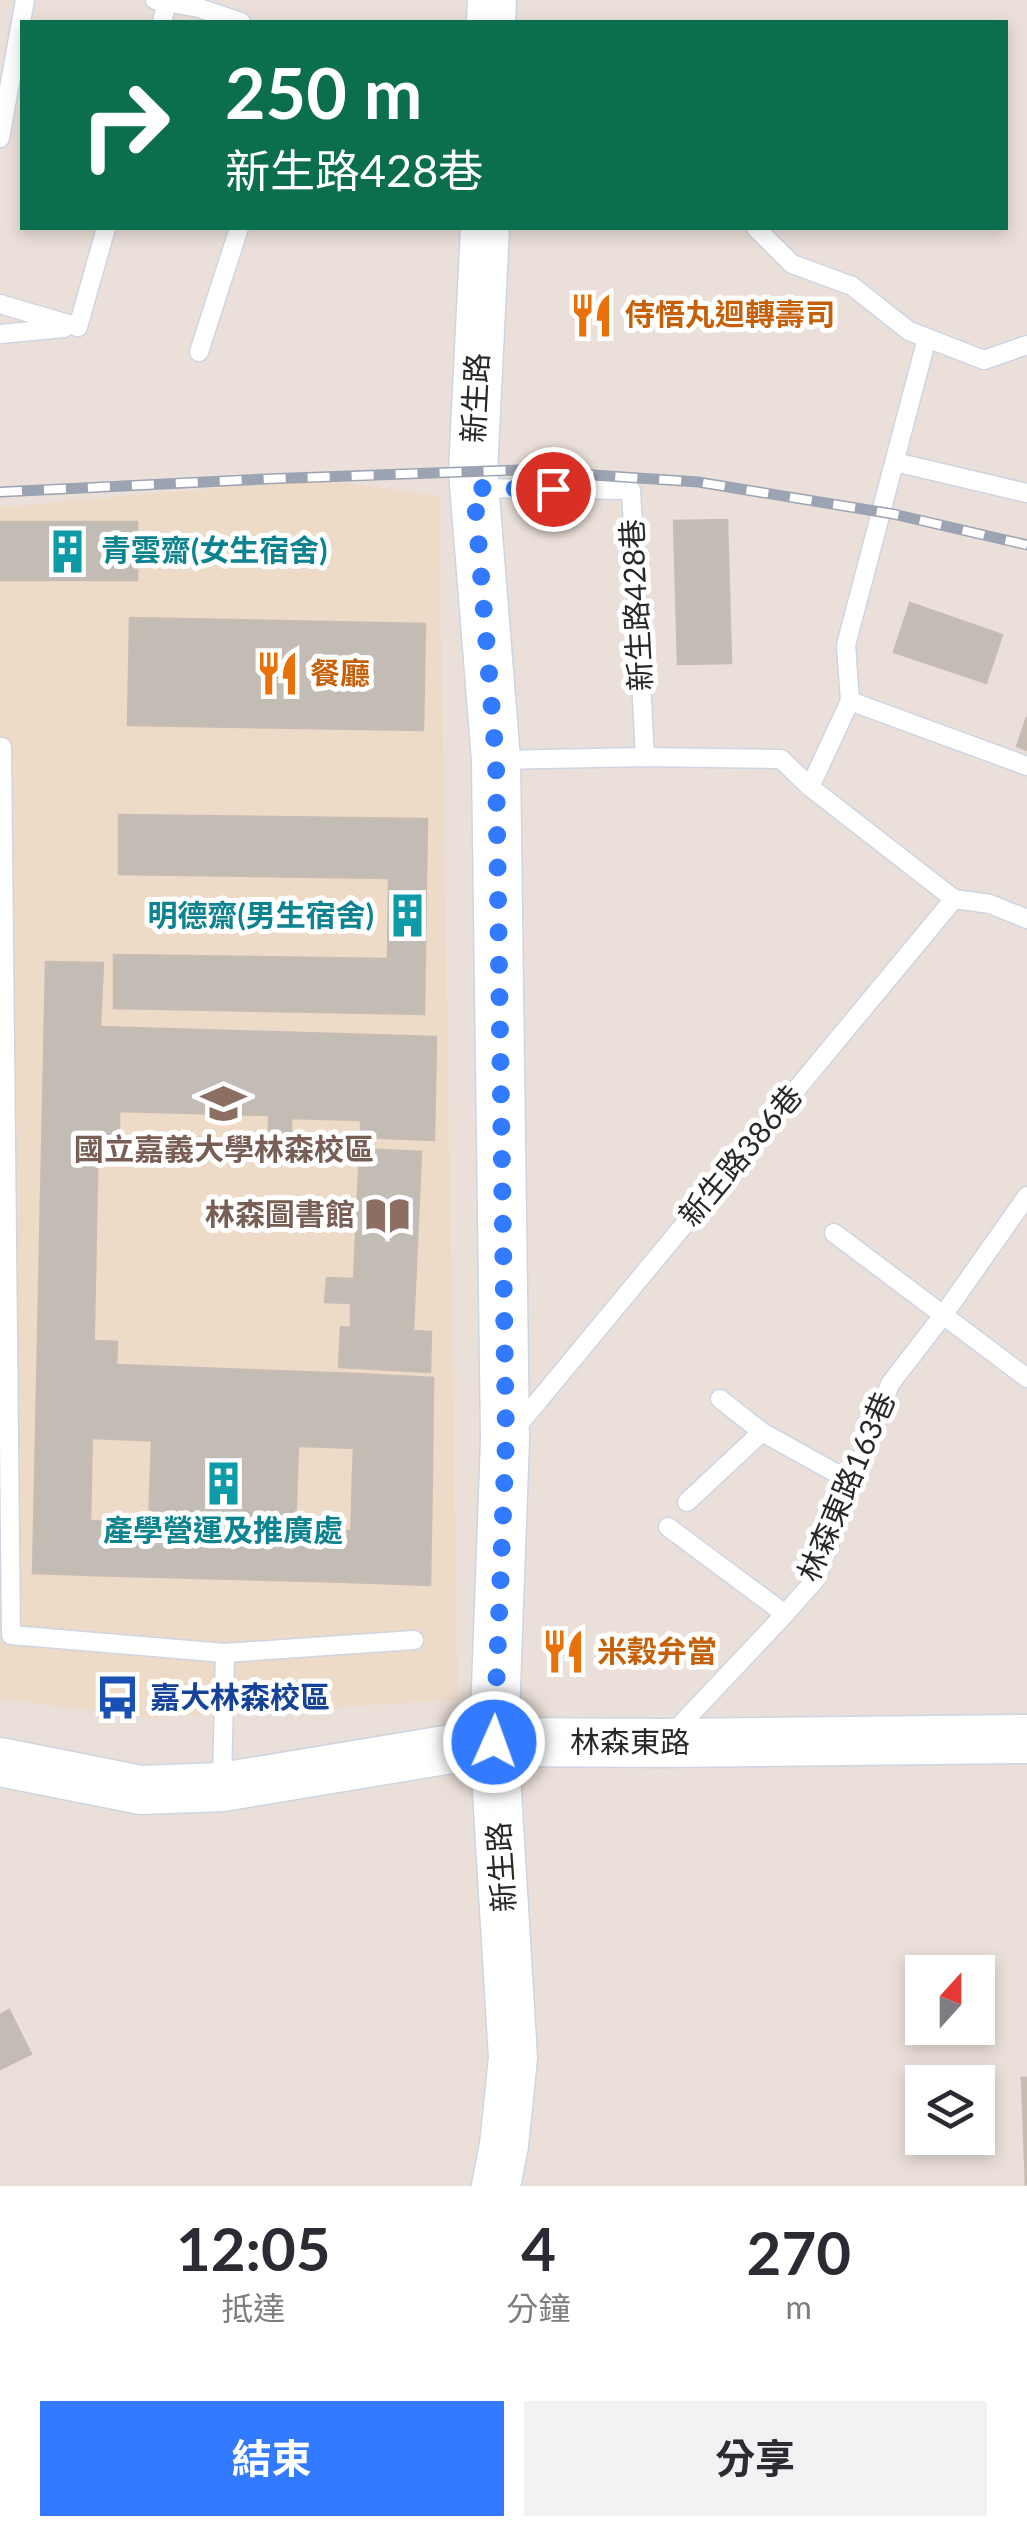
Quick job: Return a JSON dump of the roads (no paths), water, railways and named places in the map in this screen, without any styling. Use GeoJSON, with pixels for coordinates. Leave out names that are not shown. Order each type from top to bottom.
{"type":"FeatureCollection","features":[{"type":"Feature","properties":{"kind":"street","name":"新生路"},"geometry":{"type":"LineString","coordinates":[[484,230],[473,471],[496,760],[506,1440],[494,1742],[513,2058],[496,2186]]}},
{"type":"Feature","properties":{"kind":"street","name":"林森東路"},"geometry":{"type":"LineString","coordinates":[[0,1762],[142,1790],[222,1787],[494,1742],[1027,1739]]}},
{"type":"Feature","properties":{"kind":"lane"},"geometry":{"type":"LineString","coordinates":[[161,1],[211,8],[236,20]]}},
{"type":"Feature","properties":{"kind":"lane"},"geometry":{"type":"LineString","coordinates":[[0,138],[20,28]]}},
{"type":"Feature","properties":{"kind":"lane"},"geometry":{"type":"LineString","coordinates":[[78,327],[105,230]]}},
{"type":"Feature","properties":{"kind":"lane"},"geometry":{"type":"LineString","coordinates":[[199,352],[238,230]]}},
{"type":"Feature","properties":{"kind":"lane"},"geometry":{"type":"LineString","coordinates":[[758,230],[792,264],[852,286],[909,331],[984,360],[1027,345]]}},
{"type":"Feature","properties":{"kind":"lane"},"geometry":{"type":"LineString","coordinates":[[0,304],[78,327]]}},
{"type":"Feature","properties":{"kind":"lane"},"geometry":{"type":"LineString","coordinates":[[0,334],[78,327]]}},
{"type":"Feature","properties":{"kind":"lane"},"geometry":{"type":"LineString","coordinates":[[810,787],[850,702],[846,645],[928,338]]}},
{"type":"Feature","properties":{"kind":"lane"},"geometry":{"type":"LineString","coordinates":[[895,462],[1027,492]]}},
{"type":"Feature","properties":{"kind":"lane","name":"新生路428巷"},"geometry":{"type":"LineString","coordinates":[[474,488],[631,490],[645,757]]}},
{"type":"Feature","properties":{"kind":"lane"},"geometry":{"type":"LineString","coordinates":[[850,702],[1027,766]]}},
{"type":"Feature","properties":{"kind":"lane"},"geometry":{"type":"LineString","coordinates":[[2,747],[11,1635],[225,1654],[414,1640]]}},
{"type":"Feature","properties":{"kind":"lane"},"geometry":{"type":"LineString","coordinates":[[496,760],[781,759],[810,787],[954,899],[990,904],[1027,919]]}},
{"type":"Feature","properties":{"kind":"lane","name":"新生路386巷"},"geometry":{"type":"LineString","coordinates":[[506,1440],[954,899]]}},
{"type":"Feature","properties":{"kind":"lane","name":"林森東路163巷"},"geometry":{"type":"LineString","coordinates":[[663,1744],[816,1578],[890,1384],[1027,1196]]}},
{"type":"Feature","properties":{"kind":"lane"},"geometry":{"type":"LineString","coordinates":[[834,1233],[1027,1378]]}},
{"type":"Feature","properties":{"kind":"lane"},"geometry":{"type":"LineString","coordinates":[[720,1399],[762,1432],[852,1482]]}},
{"type":"Feature","properties":{"kind":"lane"},"geometry":{"type":"LineString","coordinates":[[687,1502],[762,1432]]}},
{"type":"Feature","properties":{"kind":"lane"},"geometry":{"type":"LineString","coordinates":[[668,1527],[786,1614]]}},
{"type":"Feature","properties":{"kind":"lane"},"geometry":{"type":"LineString","coordinates":[[222,1787],[225,1654]]}},
{"type":"Feature","properties":{"kind":"railway"},"geometry":{"type":"LineString","coordinates":[[0,492],[519,470],[698,482],[893,514],[1027,545]]}},
{"type":"Feature","properties":{"kind":"place","name":"侍悟丸迴轉壽司"},"geometry":{"type":"Point","coordinates":[592,315]}},
{"type":"Feature","properties":{"kind":"place","name":"青雲齋(女生宿舍)"},"geometry":{"type":"Point","coordinates":[68,551]}},
{"type":"Feature","properties":{"kind":"place","name":"餐廳"},"geometry":{"type":"Point","coordinates":[277,674]}},
{"type":"Feature","properties":{"kind":"place","name":"明德齋(男生宿舍)"},"geometry":{"type":"Point","coordinates":[407,916]}},
{"type":"Feature","properties":{"kind":"place","name":"國立嘉義大學林森校區"},"geometry":{"type":"Point","coordinates":[224,1103]}},
{"type":"Feature","properties":{"kind":"place","name":"林森圖書館"},"geometry":{"type":"Point","coordinates":[388,1215]}},
{"type":"Feature","properties":{"kind":"place","name":"產學營運及推廣處"},"geometry":{"type":"Point","coordinates":[223,1484]}},
{"type":"Feature","properties":{"kind":"place","name":"米穀弁當"},"geometry":{"type":"Point","coordinates":[564,1652]}},
{"type":"Feature","properties":{"kind":"place","name":"嘉大林森校區"},"geometry":{"type":"Point","coordinates":[117,1698]}}]}
